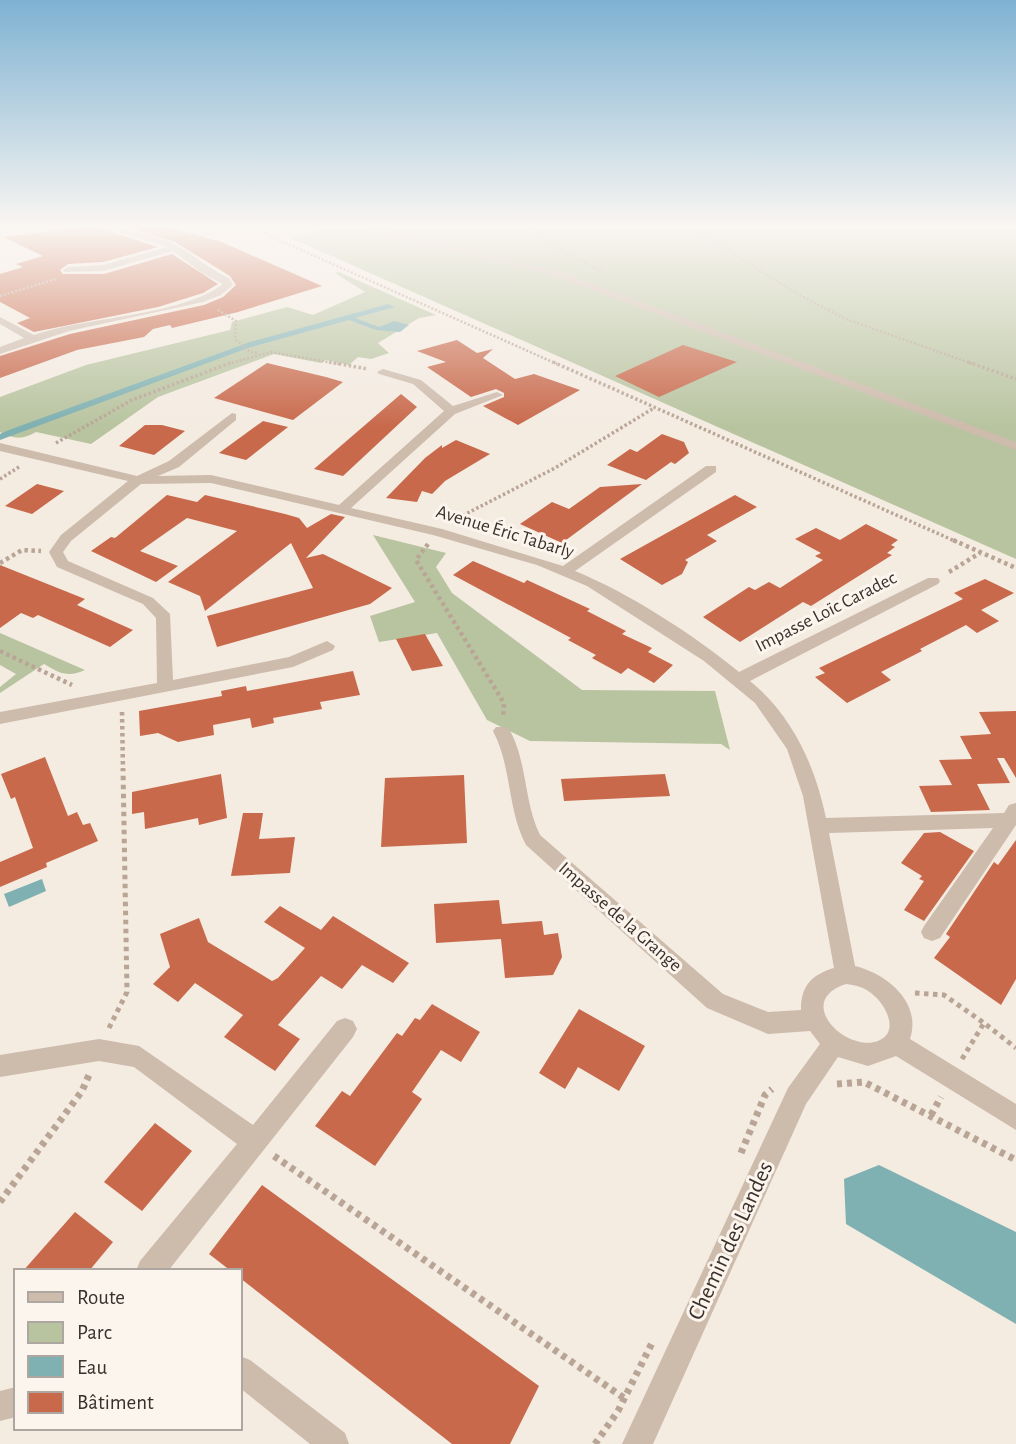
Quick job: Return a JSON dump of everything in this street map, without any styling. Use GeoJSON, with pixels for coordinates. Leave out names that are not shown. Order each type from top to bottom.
{"type":"FeatureCollection","features":[{"type":"Feature","properties":{"kind":"street"},"geometry":{"type":"LineString","coordinates":[[0,351],[33,339],[218,292]]}},
{"type":"Feature","properties":{"kind":"street"},"geometry":{"type":"LineString","coordinates":[[605,292],[1016,446]]}},
{"type":"Feature","properties":{"kind":"street"},"geometry":{"type":"LineString","coordinates":[[0,320],[33,339]]}},
{"type":"Feature","properties":{"kind":"street"},"geometry":{"type":"LineString","coordinates":[[383,372],[417,382],[451,411]]}},
{"type":"Feature","properties":{"kind":"street"},"geometry":{"type":"LineString","coordinates":[[342,509],[451,411],[497,395]]}},
{"type":"Feature","properties":{"kind":"street"},"geometry":{"type":"LineString","coordinates":[[164,687],[164,617],[148,601],[62,564],[56,552],[66,538],[138,480],[174,464],[232,417]]}},
{"type":"Feature","properties":{"kind":"street","name":"Avenue Éric Tabarly"},"geometry":{"type":"LineString","coordinates":[[0,447],[138,480],[211,479],[437,531],[565,571],[622,601],[710,657],[761,699],[795,747],[812,796],[846,974]]}},
{"type":"Feature","properties":{"kind":"street"},"geometry":{"type":"LineString","coordinates":[[565,571],[711,469]]}},
{"type":"Feature","properties":{"kind":"street","name":"Impasse Loïc Caradec"},"geometry":{"type":"LineString","coordinates":[[738,680],[933,582]]}},
{"type":"Feature","properties":{"kind":"street"},"geometry":{"type":"LineString","coordinates":[[0,718],[293,662],[327,646]]}},
{"type":"Feature","properties":{"kind":"street","name":"Impasse de la Grange"},"geometry":{"type":"LineString","coordinates":[[502,731],[512,746],[523,824],[533,841],[715,1001],[768,1023],[815,1020]]}},
{"type":"Feature","properties":{"kind":"street"},"geometry":{"type":"LineString","coordinates":[[817,826],[1012,815]]}},
{"type":"Feature","properties":{"kind":"street"},"geometry":{"type":"LineString","coordinates":[[932,932],[1012,815]]}},
{"type":"Feature","properties":{"kind":"street"},"geometry":{"type":"LineString","coordinates":[[846,974],[871,980],[891,997],[901,1021],[896,1043],[875,1054],[862,1054],[834,1043],[815,1020],[812,997],[816,987],[824,980],[846,974]]}},
{"type":"Feature","properties":{"kind":"street"},"geometry":{"type":"LineString","coordinates":[[152,1269],[345,1028]]}},
{"type":"Feature","properties":{"kind":"street","name":"Chemin des Landes"},"geometry":{"type":"LineString","coordinates":[[637,1444],[797,1096],[834,1043]]}},
{"type":"Feature","properties":{"kind":"street"},"geometry":{"type":"LineString","coordinates":[[896,1043],[1016,1118]]}},
{"type":"Feature","properties":{"kind":"street"},"geometry":{"type":"LineString","coordinates":[[0,1066],[99,1050],[139,1057],[255,1142]]}},
{"type":"Feature","properties":{"kind":"street"},"geometry":{"type":"LineString","coordinates":[[242,1372],[334,1444]]}},
{"type":"Feature","properties":{"kind":"path"},"geometry":{"type":"LineString","coordinates":[[394,292],[1016,568]]}},
{"type":"Feature","properties":{"kind":"path"},"geometry":{"type":"LineString","coordinates":[[626,292],[627,300]]}},
{"type":"Feature","properties":{"kind":"path"},"geometry":{"type":"LineString","coordinates":[[796,292],[846,318],[1016,379]]}},
{"type":"Feature","properties":{"kind":"path"},"geometry":{"type":"LineString","coordinates":[[199,299],[236,321],[235,339],[250,352],[260,354]]}},
{"type":"Feature","properties":{"kind":"path"},"geometry":{"type":"LineString","coordinates":[[0,479],[107,410],[197,374],[260,354],[271,352],[383,372]]}},
{"type":"Feature","properties":{"kind":"path"},"geometry":{"type":"LineString","coordinates":[[0,563],[22,550],[56,552]]}},
{"type":"Feature","properties":{"kind":"path"},"geometry":{"type":"LineString","coordinates":[[933,582],[981,552]]}},
{"type":"Feature","properties":{"kind":"path"},"geometry":{"type":"LineString","coordinates":[[0,651],[99,697]]}},
{"type":"Feature","properties":{"kind":"path"},"geometry":{"type":"LineString","coordinates":[[0,1202],[82,1091],[127,992],[122,694]]}},
{"type":"Feature","properties":{"kind":"path"},"geometry":{"type":"LineString","coordinates":[[891,997],[930,990],[949,995],[984,1023]]}},
{"type":"Feature","properties":{"kind":"path"},"geometry":{"type":"LineString","coordinates":[[255,1142],[650,1417]]}},
{"type":"Feature","properties":{"kind":"green space"},"geometry":{"type":"Polygon","coordinates":[[[364,292],[385,292],[436,315],[419,318],[378,343],[389,353],[371,359],[358,357],[349,365],[274,354],[158,397],[91,444],[36,432],[18,438],[0,432],[0,397],[86,365],[230,330],[232,322],[287,307],[313,315],[364,292]]]}},
{"type":"Feature","properties":{"kind":"green space"},"geometry":{"type":"Polygon","coordinates":[[[414,292],[1016,292],[1016,559],[414,292]]]}},
{"type":"Feature","properties":{"kind":"green space"},"geometry":{"type":"Polygon","coordinates":[[[373,535],[446,553],[436,567],[452,593],[582,690],[715,691],[730,750],[721,744],[530,741],[487,720],[437,633],[379,642],[370,616],[415,602],[373,535]]]}},
{"type":"Feature","properties":{"kind":"green space"},"geometry":{"type":"Polygon","coordinates":[[[0,633],[85,670],[74,674],[64,673],[44,664],[0,693],[0,687],[16,674],[0,665],[0,633]]]}},
{"type":"Feature","properties":{"kind":"water"},"geometry":{"type":"Polygon","coordinates":[[[388,304],[395,307],[355,318],[379,327],[394,321],[409,325],[400,332],[376,330],[349,320],[248,348],[0,440],[0,434],[9,430],[250,342],[388,304]]]}},
{"type":"Feature","properties":{"kind":"water"},"geometry":{"type":"Polygon","coordinates":[[[42,879],[46,891],[9,907],[4,894],[42,879]]]}},
{"type":"Feature","properties":{"kind":"water"},"geometry":{"type":"Polygon","coordinates":[[[879,1165],[1016,1232],[1016,1324],[846,1224],[844,1179],[879,1165]]]}},
{"type":"Feature","properties":{"kind":"building"},"geometry":{"type":"Polygon","coordinates":[[[0,292],[204,292],[158,307],[34,332],[17,323],[30,318],[0,302],[0,292]]]}},
{"type":"Feature","properties":{"kind":"building"},"geometry":{"type":"Polygon","coordinates":[[[228,292],[301,292],[238,312],[172,328],[170,325],[153,329],[144,337],[77,350],[0,378],[0,356],[70,334],[204,305],[228,292]]]}},
{"type":"Feature","properties":{"kind":"building"},"geometry":{"type":"Polygon","coordinates":[[[457,340],[477,353],[493,349],[483,358],[515,379],[534,374],[580,390],[518,425],[483,406],[504,397],[504,393],[496,389],[471,397],[427,367],[446,362],[417,351],[457,340]]]}},
{"type":"Feature","properties":{"kind":"building"},"geometry":{"type":"Polygon","coordinates":[[[683,345],[737,362],[659,397],[615,376],[683,345]]]}},
{"type":"Feature","properties":{"kind":"building"},"geometry":{"type":"Polygon","coordinates":[[[267,363],[343,382],[293,420],[214,398],[267,363]]]}},
{"type":"Feature","properties":{"kind":"building"},"geometry":{"type":"Polygon","coordinates":[[[401,394],[417,407],[343,476],[314,469],[401,394]]]}},
{"type":"Feature","properties":{"kind":"building"},"geometry":{"type":"Polygon","coordinates":[[[263,421],[288,427],[246,460],[219,453],[263,421]]]}},
{"type":"Feature","properties":{"kind":"building"},"geometry":{"type":"Polygon","coordinates":[[[145,425],[162,425],[185,431],[154,455],[119,446],[145,425]]]}},
{"type":"Feature","properties":{"kind":"building"},"geometry":{"type":"Polygon","coordinates":[[[662,434],[684,442],[689,453],[646,480],[607,465],[630,449],[637,452],[662,434]]]}},
{"type":"Feature","properties":{"kind":"building"},"geometry":{"type":"Polygon","coordinates":[[[456,440],[490,454],[445,481],[432,494],[422,491],[417,502],[386,498],[425,458],[442,445],[442,448],[456,440]]]}},
{"type":"Feature","properties":{"kind":"building"},"geometry":{"type":"Polygon","coordinates":[[[37,484],[64,491],[32,514],[5,506],[37,484]]]}},
{"type":"Feature","properties":{"kind":"building"},"geometry":{"type":"Polygon","coordinates":[[[642,484],[562,543],[520,524],[552,502],[569,509],[600,487],[642,484]]]}},
{"type":"Feature","properties":{"kind":"building"},"geometry":{"type":"Polygon","coordinates":[[[167,495],[197,502],[205,495],[299,518],[307,528],[331,514],[345,517],[306,558],[323,554],[392,588],[370,604],[217,647],[207,616],[313,588],[291,543],[205,611],[200,596],[168,582],[237,531],[187,518],[140,551],[178,566],[156,582],[91,551],[111,537],[115,538],[167,495]]]}},
{"type":"Feature","properties":{"kind":"building"},"geometry":{"type":"Polygon","coordinates":[[[735,495],[757,507],[707,535],[717,541],[685,560],[688,562],[682,574],[662,585],[620,559],[735,495]]]}},
{"type":"Feature","properties":{"kind":"building"},"geometry":{"type":"Polygon","coordinates":[[[866,524],[898,540],[891,545],[895,547],[887,553],[892,555],[811,606],[803,602],[740,642],[703,617],[749,587],[755,590],[769,582],[780,588],[823,560],[815,556],[821,553],[795,539],[816,528],[840,540],[866,524]]]}},
{"type":"Feature","properties":{"kind":"building"},"geometry":{"type":"Polygon","coordinates":[[[473,561],[524,583],[527,580],[590,609],[587,611],[626,631],[622,634],[652,648],[648,652],[673,665],[654,683],[628,668],[621,674],[592,658],[596,655],[568,640],[571,638],[453,575],[473,561]]]}},
{"type":"Feature","properties":{"kind":"building"},"geometry":{"type":"Polygon","coordinates":[[[0,565],[85,599],[77,605],[133,630],[110,647],[38,615],[33,618],[21,613],[0,628],[0,565]]]}},
{"type":"Feature","properties":{"kind":"building"},"geometry":{"type":"Polygon","coordinates":[[[985,579],[1014,593],[981,610],[999,621],[977,633],[966,625],[920,649],[922,651],[881,672],[891,680],[847,703],[815,677],[825,673],[819,668],[963,599],[954,593],[985,579]]]}},
{"type":"Feature","properties":{"kind":"building"},"geometry":{"type":"Polygon","coordinates":[[[425,634],[443,666],[412,671],[396,639],[425,634]]]}},
{"type":"Feature","properties":{"kind":"building"},"geometry":{"type":"Polygon","coordinates":[[[353,671],[360,695],[320,702],[322,709],[273,718],[274,723],[252,728],[250,718],[213,725],[214,735],[178,742],[158,733],[140,736],[139,711],[222,696],[221,691],[246,686],[247,691],[353,671]]]}},
{"type":"Feature","properties":{"kind":"building"},"geometry":{"type":"Polygon","coordinates":[[[1016,711],[1016,778],[1004,758],[997,758],[1010,783],[977,784],[990,810],[931,812],[919,786],[952,785],[939,760],[972,759],[960,736],[991,734],[979,712],[1016,711]]]}},
{"type":"Feature","properties":{"kind":"building"},"geometry":{"type":"Polygon","coordinates":[[[45,757],[68,816],[77,812],[83,825],[90,823],[98,841],[46,863],[47,867],[0,887],[0,862],[33,848],[15,797],[11,799],[1,774],[45,757]]]}},
{"type":"Feature","properties":{"kind":"building"},"geometry":{"type":"Polygon","coordinates":[[[221,774],[227,818],[199,825],[198,818],[145,829],[144,812],[132,814],[132,792],[221,774]]]}},
{"type":"Feature","properties":{"kind":"building"},"geometry":{"type":"Polygon","coordinates":[[[665,774],[670,796],[564,801],[561,779],[665,774]]]}},
{"type":"Feature","properties":{"kind":"building"},"geometry":{"type":"Polygon","coordinates":[[[464,775],[467,843],[381,847],[385,778],[464,775]]]}},
{"type":"Feature","properties":{"kind":"building"},"geometry":{"type":"Polygon","coordinates":[[[243,813],[263,813],[259,839],[295,837],[290,873],[231,876],[243,813]]]}},
{"type":"Feature","properties":{"kind":"building"},"geometry":{"type":"Polygon","coordinates":[[[940,832],[974,851],[924,921],[904,910],[924,881],[919,879],[922,876],[901,863],[924,833],[940,832]]]}},
{"type":"Feature","properties":{"kind":"building"},"geometry":{"type":"Polygon","coordinates":[[[1016,840],[1016,979],[1001,1005],[934,958],[950,937],[946,934],[994,862],[998,865],[1016,840]]]}},
{"type":"Feature","properties":{"kind":"building"},"geometry":{"type":"Polygon","coordinates":[[[499,900],[502,924],[542,921],[544,935],[558,933],[562,957],[553,975],[505,978],[501,939],[436,943],[434,904],[499,900]]]}},
{"type":"Feature","properties":{"kind":"building"},"geometry":{"type":"Polygon","coordinates":[[[280,906],[321,930],[333,916],[409,963],[393,983],[362,965],[342,989],[321,976],[278,1025],[300,1039],[275,1071],[224,1037],[243,1015],[195,983],[178,1002],[153,984],[170,967],[160,934],[199,918],[208,942],[272,981],[278,978],[305,948],[264,922],[280,906]]]}},
{"type":"Feature","properties":{"kind":"building"},"geometry":{"type":"Polygon","coordinates":[[[432,1004],[480,1032],[461,1062],[441,1050],[412,1092],[422,1099],[375,1166],[315,1126],[342,1091],[350,1096],[397,1033],[402,1036],[415,1018],[420,1020],[432,1004]]]}},
{"type":"Feature","properties":{"kind":"building"},"geometry":{"type":"Polygon","coordinates":[[[579,1009],[645,1046],[619,1091],[578,1067],[565,1089],[539,1073],[579,1009]]]}},
{"type":"Feature","properties":{"kind":"building"},"geometry":{"type":"Polygon","coordinates":[[[155,1123],[192,1151],[142,1211],[104,1182],[155,1123]]]}},
{"type":"Feature","properties":{"kind":"building"},"geometry":{"type":"Polygon","coordinates":[[[262,1185],[539,1386],[510,1444],[452,1444],[242,1280],[242,1269],[228,1269],[209,1254],[262,1185]]]}},
{"type":"Feature","properties":{"kind":"building"},"geometry":{"type":"Polygon","coordinates":[[[75,1212],[113,1242],[91,1269],[25,1269],[75,1212]]]}}]}
